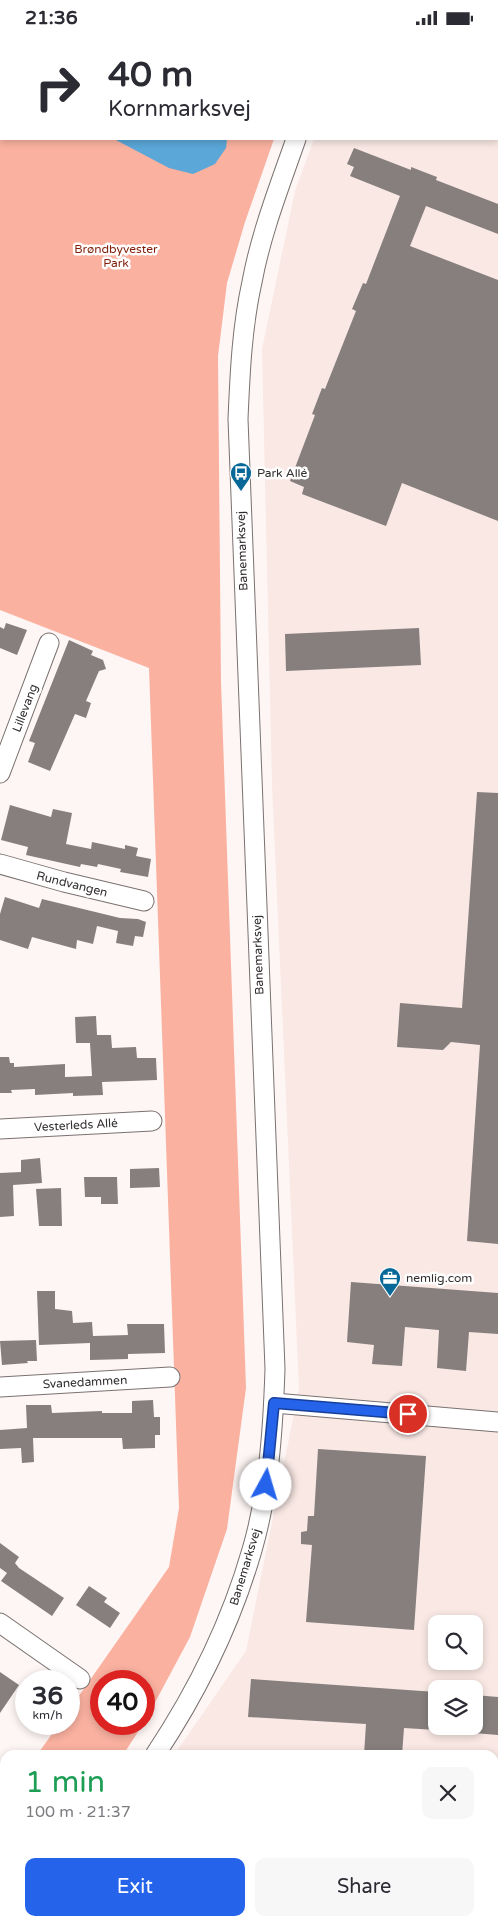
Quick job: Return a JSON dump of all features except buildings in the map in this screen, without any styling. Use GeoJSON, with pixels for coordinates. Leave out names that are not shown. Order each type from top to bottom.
{"type":"FeatureCollection","features":[{"type":"Feature","properties":{"kind":"street","name":"Banemarksvej"},"geometry":{"type":"LineString","coordinates":[[158,1750],[199,1684],[228,1620],[250,1558],[266,1485],[274,1403],[275,1369],[238,419],[241,350],[252,280],[272,210],[296,140]]}},
{"type":"Feature","properties":{"kind":"street","name":"Lillevang"},"geometry":{"type":"LineString","coordinates":[[0,773],[49,643]]}},
{"type":"Feature","properties":{"kind":"street","name":"Rundvangen"},"geometry":{"type":"LineString","coordinates":[[0,864],[64,883],[144,901]]}},
{"type":"Feature","properties":{"kind":"street","name":"Vesterleds Allé"},"geometry":{"type":"LineString","coordinates":[[0,1129],[152,1121]]}},
{"type":"Feature","properties":{"kind":"street","name":"Svanedammen"},"geometry":{"type":"LineString","coordinates":[[0,1387],[170,1377]]}},
{"type":"Feature","properties":{"kind":"street"},"geometry":{"type":"LineString","coordinates":[[274,1403],[498,1422]]}},
{"type":"Feature","properties":{"kind":"street"},"geometry":{"type":"LineString","coordinates":[[0,1623],[67,1670]]}},
{"type":"Feature","properties":{"kind":"shaded area"},"geometry":{"type":"Polygon","coordinates":[[[314,140],[498,140],[498,1750],[177,1750],[246,1651],[299,1389],[272,784],[262,349],[295,191],[314,140]]]}},
{"type":"Feature","properties":{"kind":"green space","name":"Brøndbyvester Park"},"geometry":{"type":"Polygon","coordinates":[[[0,140],[274,140],[245,222],[227,283],[218,356],[221,682],[246,1388],[227,1529],[190,1637],[155,1702],[155,1670],[97,1670],[169,1567],[179,1508],[149,668],[0,610],[0,140]]]}},
{"type":"Feature","properties":{"kind":"green space","name":"Brøndbyvester Park"},"geometry":{"type":"Polygon","coordinates":[[[90,1680],[90,1735],[136,1735],[126,1750],[41,1750],[51,1735],[80,1735],[80,1694],[90,1680]]]}},
{"type":"Feature","properties":{"kind":"water"},"geometry":{"type":"Polygon","coordinates":[[[116,140],[227,140],[226,148],[215,164],[193,174],[169,168],[116,140]]]}},
{"type":"Feature","properties":{"kind":"place","name":"Park Allé"},"geometry":{"type":"Point","coordinates":[241,492]}},
{"type":"Feature","properties":{"kind":"place","name":"nemlig.com"},"geometry":{"type":"Point","coordinates":[390,1297]}},
{"type":"Feature","properties":{"kind":"route"},"geometry":{"type":"LineString","coordinates":[[266,1485],[274,1403],[408,1414]]}}]}
